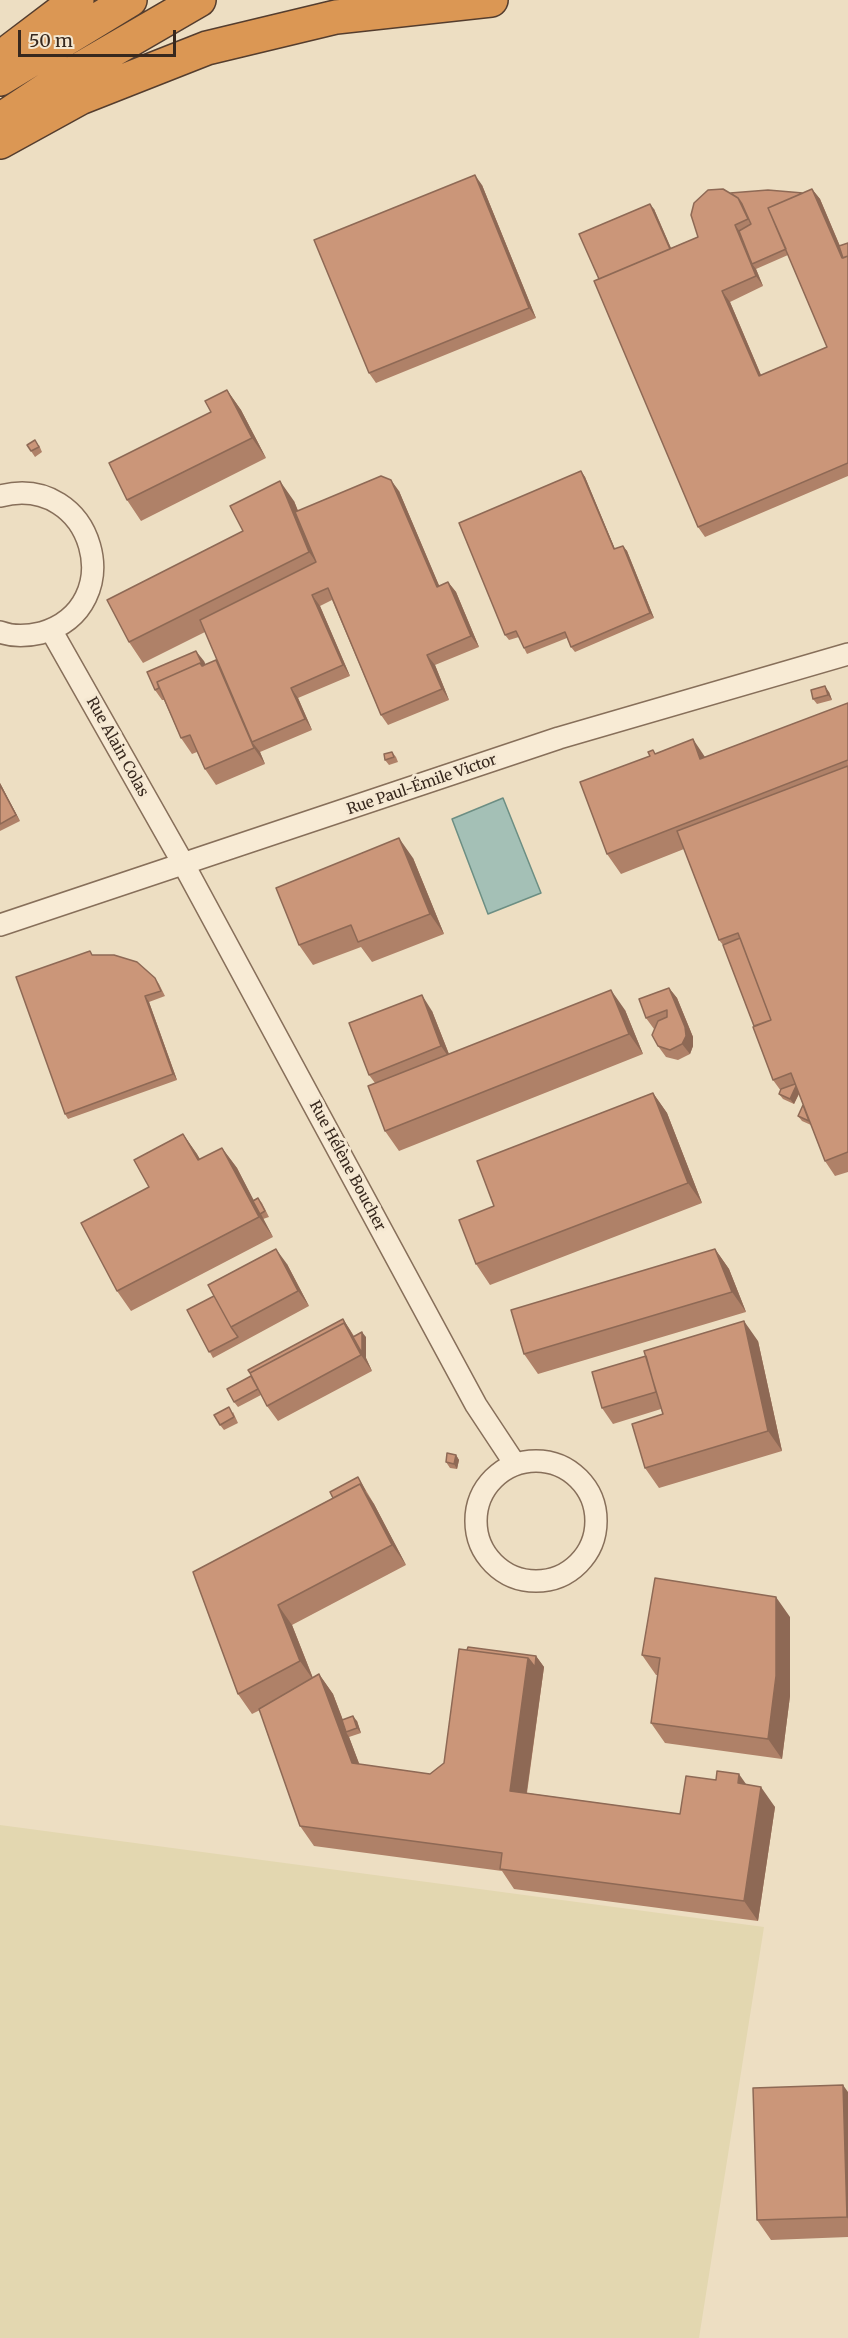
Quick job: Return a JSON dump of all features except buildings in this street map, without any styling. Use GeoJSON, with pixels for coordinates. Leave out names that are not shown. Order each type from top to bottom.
{"type":"FeatureCollection","features":[{"type":"Feature","properties":{"kind":"highway"},"geometry":{"type":"LineString","coordinates":[[0,58],[77,0]]}},
{"type":"Feature","properties":{"kind":"highway"},"geometry":{"type":"LineString","coordinates":[[0,79],[130,0]]}},
{"type":"Feature","properties":{"kind":"highway"},"geometry":{"type":"LineString","coordinates":[[0,120],[56,82],[199,0]]}},
{"type":"Feature","properties":{"kind":"highway"},"geometry":{"type":"LineString","coordinates":[[0,142],[80,98],[207,48],[336,17],[490,0]]}},
{"type":"Feature","properties":{"kind":"street"},"geometry":{"type":"LineString","coordinates":[[0,496],[15,492],[38,494],[59,502],[76,517],[88,536],[93,557],[92,579],[84,600],[70,617],[51,630],[30,636],[0,632]]}},
{"type":"Feature","properties":{"kind":"street","name":"Rue Alain Colas"},"geometry":{"type":"LineString","coordinates":[[51,630],[184,865]]}},
{"type":"Feature","properties":{"kind":"street","name":"Rue Paul-Émile Victor"},"geometry":{"type":"LineString","coordinates":[[0,925],[559,738],[848,654]]}},
{"type":"Feature","properties":{"kind":"street","name":"Rue Hélène Boucher"},"geometry":{"type":"LineString","coordinates":[[184,865],[476,1405],[515,1464]]}},
{"type":"Feature","properties":{"kind":"street"},"geometry":{"type":"LineString","coordinates":[[535,1460],[556,1463],[574,1473],[587,1489],[595,1508],[596,1529],[590,1548],[577,1565],[560,1576],[540,1581],[519,1579],[502,1571],[488,1558],[479,1542],[476,1523],[482,1496],[498,1473],[515,1464],[535,1460]]}},
{"type":"Feature","properties":{"kind":"shaded area"},"geometry":{"type":"Polygon","coordinates":[[[0,1825],[764,1927],[699,2338],[0,2338],[0,1825]]]}},
{"type":"Feature","properties":{"kind":"water"},"geometry":{"type":"Polygon","coordinates":[[[503,798],[541,893],[488,914],[452,819],[503,798]]]}}]}
